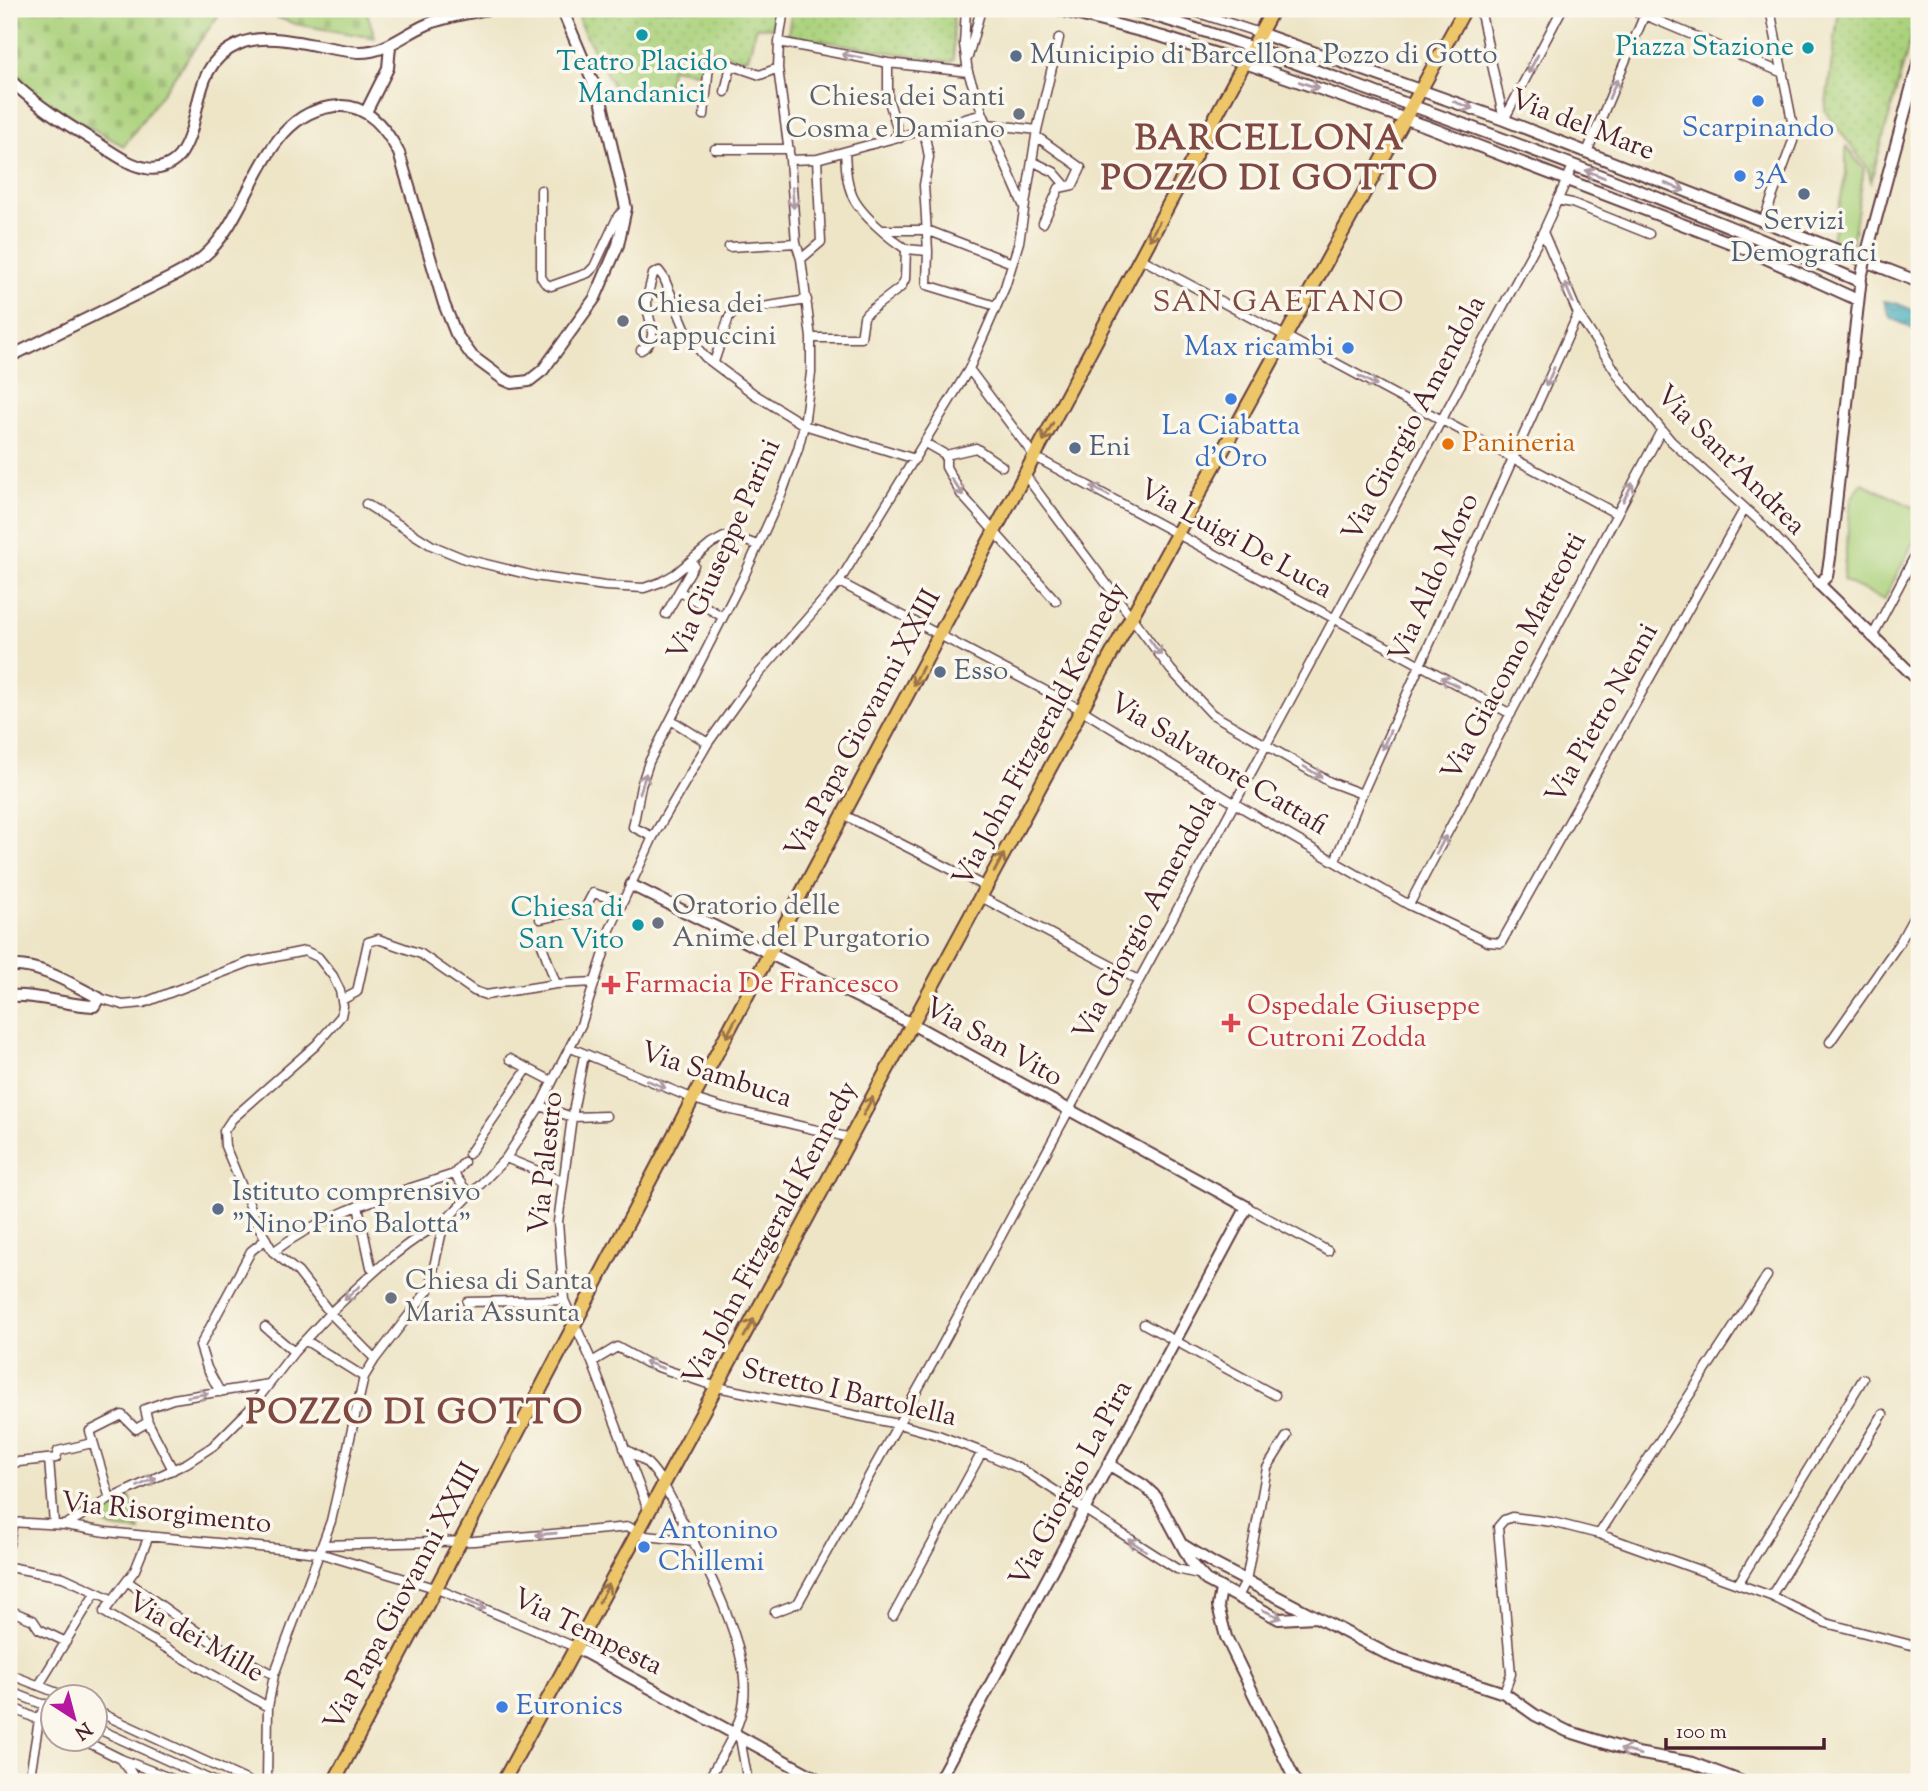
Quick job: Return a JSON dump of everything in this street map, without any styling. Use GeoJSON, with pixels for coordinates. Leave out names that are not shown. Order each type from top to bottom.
{"type":"FeatureCollection","features":[{"type":"Feature","properties":{"kind":"main road","name":"Via Papa Giovanni XXIII"},"geometry":{"type":"LineString","coordinates":[[334,1782],[770,952],[1273,9]]}},
{"type":"Feature","properties":{"kind":"main road","name":"Via John Fitzgerald Kennedy"},"geometry":{"type":"LineString","coordinates":[[503,1782],[1132,616],[1465,9]]}},
{"type":"Feature","properties":{"kind":"street"},"geometry":{"type":"LineString","coordinates":[[9,79],[49,114],[136,165],[157,168],[175,160],[184,149],[204,81],[218,58],[234,46],[260,39],[359,52],[390,46],[431,23],[489,9]]}},
{"type":"Feature","properties":{"kind":"street"},"geometry":{"type":"LineString","coordinates":[[9,357],[165,280],[202,258],[228,228],[273,146],[300,120],[321,109],[354,106],[366,112],[388,134],[399,153],[444,304],[456,334],[477,361],[512,383],[529,381],[543,370],[595,298],[618,245],[626,208],[602,104],[562,9]]}},
{"type":"Feature","properties":{"kind":"street","name":"Via Giuseppe Parini"},"geometry":{"type":"LineString","coordinates":[[653,837],[633,827],[649,762],[782,493],[804,425],[811,373],[811,338],[801,259],[796,243],[789,149],[778,68],[784,9]]}},
{"type":"Feature","properties":{"kind":"street"},"geometry":{"type":"LineString","coordinates":[[966,9],[964,44],[967,68],[983,114],[1024,207]]}},
{"type":"Feature","properties":{"kind":"street"},"geometry":{"type":"LineString","coordinates":[[967,68],[981,9]]}},
{"type":"Feature","properties":{"kind":"street"},"geometry":{"type":"LineString","coordinates":[[1056,9],[1163,37],[1406,119],[1739,246],[1858,300]]}},
{"type":"Feature","properties":{"kind":"street"},"geometry":{"type":"LineString","coordinates":[[1129,9],[1171,20],[1413,106],[1861,278]]}},
{"type":"Feature","properties":{"kind":"street","name":"Via del Mare"},"geometry":{"type":"LineString","coordinates":[[1186,9],[1261,33],[1503,120],[1763,222],[1789,229],[1919,282]]}},
{"type":"Feature","properties":{"kind":"street"},"geometry":{"type":"LineString","coordinates":[[1480,9],[1503,120]]}},
{"type":"Feature","properties":{"kind":"street"},"geometry":{"type":"LineString","coordinates":[[1503,120],[1562,9]]}},
{"type":"Feature","properties":{"kind":"street"},"geometry":{"type":"LineString","coordinates":[[1630,9],[1646,12],[1783,73]]}},
{"type":"Feature","properties":{"kind":"street"},"geometry":{"type":"LineString","coordinates":[[1739,246],[1763,222],[1794,136],[1770,9]]}},
{"type":"Feature","properties":{"kind":"street"},"geometry":{"type":"LineString","coordinates":[[1587,152],[1646,12]]}},
{"type":"Feature","properties":{"kind":"street"},"geometry":{"type":"LineString","coordinates":[[65,1525],[110,1499],[173,1470],[213,1446],[250,1409],[294,1352],[330,1313],[375,1271],[444,1222],[506,1158],[540,1106],[571,1048],[587,1009],[607,936],[622,902],[653,837],[708,743],[751,683],[839,582],[970,369],[1019,242],[1036,133],[1059,38]]}},
{"type":"Feature","properties":{"kind":"street"},"geometry":{"type":"LineString","coordinates":[[779,42],[888,62],[967,68]]}},
{"type":"Feature","properties":{"kind":"street"},"geometry":{"type":"LineString","coordinates":[[366,112],[388,68],[390,46]]}},
{"type":"Feature","properties":{"kind":"street"},"geometry":{"type":"LineString","coordinates":[[704,115],[709,65],[716,60],[760,75],[778,68]]}},
{"type":"Feature","properties":{"kind":"street"},"geometry":{"type":"LineString","coordinates":[[1819,584],[1827,576],[1830,558],[1861,278],[1919,60]]}},
{"type":"Feature","properties":{"kind":"street"},"geometry":{"type":"LineString","coordinates":[[888,62],[888,98],[900,138]]}},
{"type":"Feature","properties":{"kind":"street"},"geometry":{"type":"LineString","coordinates":[[725,92],[731,65]]}},
{"type":"Feature","properties":{"kind":"street"},"geometry":{"type":"LineString","coordinates":[[790,160],[817,159],[983,114]]}},
{"type":"Feature","properties":{"kind":"street"},"geometry":{"type":"LineString","coordinates":[[988,124],[1036,133],[1081,168],[1073,185],[1059,188],[1043,223]]}},
{"type":"Feature","properties":{"kind":"street"},"geometry":{"type":"LineString","coordinates":[[924,131],[929,157],[923,185],[928,251],[927,285],[996,306]]}},
{"type":"Feature","properties":{"kind":"street"},"geometry":{"type":"LineString","coordinates":[[715,149],[789,149]]}},
{"type":"Feature","properties":{"kind":"street"},"geometry":{"type":"LineString","coordinates":[[845,152],[853,199],[881,230],[906,249],[928,251]]}},
{"type":"Feature","properties":{"kind":"street"},"geometry":{"type":"LineString","coordinates":[[801,259],[821,242],[817,159]]}},
{"type":"Feature","properties":{"kind":"street"},"geometry":{"type":"LineString","coordinates":[[1032,161],[1054,172],[1066,186]]}},
{"type":"Feature","properties":{"kind":"street"},"geometry":{"type":"LineString","coordinates":[[1543,232],[1573,166]]}},
{"type":"Feature","properties":{"kind":"street"},"geometry":{"type":"LineString","coordinates":[[541,190],[541,277],[551,286],[588,273],[594,267],[618,216],[626,208]]}},
{"type":"Feature","properties":{"kind":"street"},"geometry":{"type":"LineString","coordinates":[[1557,200],[1572,203],[1649,234]]}},
{"type":"Feature","properties":{"kind":"street"},"geometry":{"type":"LineString","coordinates":[[881,230],[926,230],[1012,263]]}},
{"type":"Feature","properties":{"kind":"street","name":"Via Sant'Andrea"},"geometry":{"type":"LineString","coordinates":[[1543,232],[1578,314],[1624,384],[1661,431],[1745,508],[1919,681]]}},
{"type":"Feature","properties":{"kind":"street","name":"Via Giorgio Amendola"},"geometry":{"type":"LineString","coordinates":[[775,1612],[798,1603],[898,1424],[1543,232]]}},
{"type":"Feature","properties":{"kind":"street"},"geometry":{"type":"LineString","coordinates":[[729,247],[796,243]]}},
{"type":"Feature","properties":{"kind":"street"},"geometry":{"type":"LineString","coordinates":[[811,338],[861,338],[864,317],[894,294],[905,279],[906,249]]}},
{"type":"Feature","properties":{"kind":"street"},"geometry":{"type":"LineString","coordinates":[[1140,258],[1617,514]]}},
{"type":"Feature","properties":{"kind":"street"},"geometry":{"type":"LineString","coordinates":[[641,350],[650,344],[652,338],[647,303],[653,274],[659,271],[690,338],[705,357],[754,394],[804,425],[915,459]]}},
{"type":"Feature","properties":{"kind":"street"},"geometry":{"type":"LineString","coordinates":[[714,362],[729,317],[736,311],[807,300]]}},
{"type":"Feature","properties":{"kind":"street","name":"Via Aldo Moro"},"geometry":{"type":"LineString","coordinates":[[1335,861],[1362,794],[1578,314]]}},
{"type":"Feature","properties":{"kind":"street","name":"Via Luigi De Luca"},"geometry":{"type":"LineString","coordinates":[[970,369],[1035,457],[1510,714]]}},
{"type":"Feature","properties":{"kind":"street","name":"Via Giacomo Matteotti"},"geometry":{"type":"LineString","coordinates":[[1409,905],[1661,431]]}},
{"type":"Feature","properties":{"kind":"street"},"geometry":{"type":"LineString","coordinates":[[925,443],[946,456],[976,448],[1002,466]]}},
{"type":"Feature","properties":{"kind":"street"},"geometry":{"type":"LineString","coordinates":[[946,456],[946,467],[953,483],[1056,601]]}},
{"type":"Feature","properties":{"kind":"street"},"geometry":{"type":"LineString","coordinates":[[1025,475],[1171,670],[1212,714],[1330,782],[1362,794]]}},
{"type":"Feature","properties":{"kind":"street"},"geometry":{"type":"LineString","coordinates":[[366,504],[431,545],[465,559],[535,576],[605,586],[644,588],[661,582],[724,537],[735,537],[757,545]]}},
{"type":"Feature","properties":{"kind":"street","name":"Via Pietro Nenni"},"geometry":{"type":"LineString","coordinates":[[1501,943],[1745,508]]}},
{"type":"Feature","properties":{"kind":"street"},"geometry":{"type":"LineString","coordinates":[[1872,637],[1919,548]]}},
{"type":"Feature","properties":{"kind":"street"},"geometry":{"type":"LineString","coordinates":[[666,614],[694,565]]}},
{"type":"Feature","properties":{"kind":"street","name":"Via Salvatore Cattafi"},"geometry":{"type":"LineString","coordinates":[[839,582],[1082,710],[1409,905],[1488,942],[1501,943]]}},
{"type":"Feature","properties":{"kind":"street"},"geometry":{"type":"LineString","coordinates":[[679,591],[723,617]]}},
{"type":"Feature","properties":{"kind":"street"},"geometry":{"type":"LineString","coordinates":[[671,720],[708,743]]}},
{"type":"Feature","properties":{"kind":"street"},"geometry":{"type":"LineString","coordinates":[[844,814],[1138,980]]}},
{"type":"Feature","properties":{"kind":"street","name":"Via San Vito"},"geometry":{"type":"LineString","coordinates":[[631,884],[912,1024],[1328,1251]]}},
{"type":"Feature","properties":{"kind":"street"},"geometry":{"type":"LineString","coordinates":[[540,919],[584,910],[593,893],[622,902]]}},
{"type":"Feature","properties":{"kind":"street"},"geometry":{"type":"LineString","coordinates":[[1830,1042],[1900,942],[1919,907]]}},
{"type":"Feature","properties":{"kind":"street"},"geometry":{"type":"LineString","coordinates":[[539,937],[556,984]]}},
{"type":"Feature","properties":{"kind":"street"},"geometry":{"type":"LineString","coordinates":[[342,1000],[357,992],[368,942],[373,939],[385,940],[421,954],[480,994],[492,995],[556,984],[595,982]]}},
{"type":"Feature","properties":{"kind":"street"},"geometry":{"type":"LineString","coordinates":[[9,966],[29,966],[99,998],[123,1005],[143,1003],[250,962],[305,951],[324,963],[337,984],[342,1000],[341,1016],[330,1032],[232,1119],[224,1131],[225,1146],[258,1225],[273,1252],[298,1272],[330,1313],[374,1359]]}},
{"type":"Feature","properties":{"kind":"street"},"geometry":{"type":"LineString","coordinates":[[9,996],[42,997],[85,1006],[94,1006],[99,998]]}},
{"type":"Feature","properties":{"kind":"street","name":"Via Sambuca"},"geometry":{"type":"LineString","coordinates":[[571,1048],[694,1099],[851,1138]]}},
{"type":"Feature","properties":{"kind":"street","name":"Via Palestro"},"geometry":{"type":"LineString","coordinates":[[584,1055],[562,1181],[558,1222],[564,1300],[592,1362],[649,1512]]}},
{"type":"Feature","properties":{"kind":"street"},"geometry":{"type":"LineString","coordinates":[[510,1059],[552,1081]]}},
{"type":"Feature","properties":{"kind":"street"},"geometry":{"type":"LineString","coordinates":[[469,1154],[528,1068]]}},
{"type":"Feature","properties":{"kind":"street"},"geometry":{"type":"LineString","coordinates":[[540,1106],[572,1117],[606,1116]]}},
{"type":"Feature","properties":{"kind":"street"},"geometry":{"type":"LineString","coordinates":[[506,1158],[562,1181]]}},
{"type":"Feature","properties":{"kind":"street"},"geometry":{"type":"LineString","coordinates":[[273,1252],[315,1223],[454,1174],[464,1162]]}},
{"type":"Feature","properties":{"kind":"street"},"geometry":{"type":"LineString","coordinates":[[454,1174],[469,1194]]}},
{"type":"Feature","properties":{"kind":"street"},"geometry":{"type":"LineString","coordinates":[[358,1206],[371,1267],[375,1271]]}},
{"type":"Feature","properties":{"kind":"street","name":"Via Giorgio La Pira"},"geometry":{"type":"LineString","coordinates":[[938,1782],[1247,1207]]}},
{"type":"Feature","properties":{"kind":"street"},"geometry":{"type":"LineString","coordinates":[[267,1782],[268,1707],[274,1675],[331,1521],[364,1377],[374,1359],[429,1289],[444,1222]]}},
{"type":"Feature","properties":{"kind":"street"},"geometry":{"type":"LineString","coordinates":[[220,1392],[207,1368],[200,1346],[251,1251],[266,1239]]}},
{"type":"Feature","properties":{"kind":"street"},"geometry":{"type":"LineString","coordinates":[[1599,1534],[1767,1276]]}},
{"type":"Feature","properties":{"kind":"street"},"geometry":{"type":"LineString","coordinates":[[467,1302],[564,1300]]}},
{"type":"Feature","properties":{"kind":"street"},"geometry":{"type":"LineString","coordinates":[[1144,1324],[1275,1395]]}},
{"type":"Feature","properties":{"kind":"street"},"geometry":{"type":"LineString","coordinates":[[265,1327],[294,1352]]}},
{"type":"Feature","properties":{"kind":"street"},"geometry":{"type":"LineString","coordinates":[[305,1340],[364,1377]]}},
{"type":"Feature","properties":{"kind":"street","name":"Stretto I Bartolella"},"geometry":{"type":"LineString","coordinates":[[592,1362],[617,1347],[646,1363],[717,1387],[898,1424],[938,1435],[1023,1470],[1177,1569],[1202,1577],[1279,1619],[1315,1617]]}},
{"type":"Feature","properties":{"kind":"street"},"geometry":{"type":"LineString","coordinates":[[1738,1584],[1863,1379]]}},
{"type":"Feature","properties":{"kind":"street"},"geometry":{"type":"LineString","coordinates":[[173,1470],[148,1422],[145,1409],[173,1399],[269,1384]]}},
{"type":"Feature","properties":{"kind":"street"},"geometry":{"type":"LineString","coordinates":[[110,1499],[90,1431],[122,1415],[136,1429],[148,1422]]}},
{"type":"Feature","properties":{"kind":"street"},"geometry":{"type":"LineString","coordinates":[[1771,1596],[1883,1415]]}},
{"type":"Feature","properties":{"kind":"street"},"geometry":{"type":"LineString","coordinates":[[1238,1597],[1246,1581],[1267,1468],[1287,1437]]}},
{"type":"Feature","properties":{"kind":"street"},"geometry":{"type":"LineString","coordinates":[[9,1462],[56,1458],[58,1451],[92,1443]]}},
{"type":"Feature","properties":{"kind":"street"},"geometry":{"type":"LineString","coordinates":[[624,1448],[646,1463],[663,1485],[694,1541],[724,1610],[743,1670],[745,1696],[737,1736],[707,1782]]}},
{"type":"Feature","properties":{"kind":"street"},"geometry":{"type":"LineString","coordinates":[[893,1616],[982,1452]]}},
{"type":"Feature","properties":{"kind":"street"},"geometry":{"type":"LineString","coordinates":[[49,1459],[54,1524]]}},
{"type":"Feature","properties":{"kind":"street"},"geometry":{"type":"LineString","coordinates":[[1108,1464],[1143,1485],[1156,1497],[1202,1577],[1214,1564]]}},
{"type":"Feature","properties":{"kind":"street"},"geometry":{"type":"LineString","coordinates":[[96,1508],[93,1517],[99,1531]]}},
{"type":"Feature","properties":{"kind":"street"},"geometry":{"type":"LineString","coordinates":[[1504,1693],[1511,1674],[1497,1527],[1512,1517],[1552,1522],[1599,1534],[1771,1596],[1826,1623],[1919,1647]]}},
{"type":"Feature","properties":{"kind":"street"},"geometry":{"type":"LineString","coordinates":[[9,1545],[11,1522]]}},
{"type":"Feature","properties":{"kind":"street","name":"Via Risorgimento"},"geometry":{"type":"LineString","coordinates":[[11,1522],[320,1549]]}},
{"type":"Feature","properties":{"kind":"street"},"geometry":{"type":"LineString","coordinates":[[320,1549],[629,1527],[646,1536],[694,1541]]}},
{"type":"Feature","properties":{"kind":"street","name":"Via dei Mille"},"geometry":{"type":"LineString","coordinates":[[149,1536],[135,1570],[104,1612],[268,1707]]}},
{"type":"Feature","properties":{"kind":"street"},"geometry":{"type":"LineString","coordinates":[[1183,1545],[1214,1564],[1393,1657],[1504,1693],[1535,1715],[1567,1731],[1637,1754],[1693,1763],[1743,1782]]}},
{"type":"Feature","properties":{"kind":"street","name":"Via Tempesta"},"geometry":{"type":"LineString","coordinates":[[320,1549],[435,1588],[575,1647],[823,1782]]}},
{"type":"Feature","properties":{"kind":"street"},"geometry":{"type":"LineString","coordinates":[[9,1567],[63,1577],[113,1600]]}},
{"type":"Feature","properties":{"kind":"street"},"geometry":{"type":"LineString","coordinates":[[127,1581],[213,1643],[274,1675]]}},
{"type":"Feature","properties":{"kind":"street"},"geometry":{"type":"LineString","coordinates":[[1222,1589],[1218,1606],[1226,1637],[1296,1782]]}},
{"type":"Feature","properties":{"kind":"street"},"geometry":{"type":"LineString","coordinates":[[41,1682],[96,1592]]}},
{"type":"Feature","properties":{"kind":"street"},"geometry":{"type":"LineString","coordinates":[[9,1610],[33,1620],[39,1629],[66,1642]]}},
{"type":"Feature","properties":{"kind":"street"},"geometry":{"type":"LineString","coordinates":[[9,1674],[38,1685]]}},
{"type":"Feature","properties":{"kind":"street"},"geometry":{"type":"LineString","coordinates":[[9,1691],[38,1702]]}},
{"type":"Feature","properties":{"kind":"street"},"geometry":{"type":"LineString","coordinates":[[9,1706],[38,1720]]}},
{"type":"Feature","properties":{"kind":"street"},"geometry":{"type":"LineString","coordinates":[[108,1716],[250,1782]]}},
{"type":"Feature","properties":{"kind":"street"},"geometry":{"type":"LineString","coordinates":[[29,1782],[38,1726]]}},
{"type":"Feature","properties":{"kind":"street"},"geometry":{"type":"LineString","coordinates":[[108,1733],[215,1782]]}},
{"type":"Feature","properties":{"kind":"street"},"geometry":{"type":"LineString","coordinates":[[737,1736],[748,1782]]}},
{"type":"Feature","properties":{"kind":"street"},"geometry":{"type":"LineString","coordinates":[[107,1752],[180,1782]]}},
{"type":"Feature","properties":{"kind":"street"},"geometry":{"type":"LineString","coordinates":[[121,1759],[138,1782]]}},
{"type":"Feature","properties":{"kind":"green space"},"geometry":{"type":"Polygon","coordinates":[[[9,9],[223,9],[124,146],[48,103],[9,72],[9,9]]]}},
{"type":"Feature","properties":{"kind":"green space"},"geometry":{"type":"Polygon","coordinates":[[[255,9],[366,9],[375,38],[295,24],[255,9]]]}},
{"type":"Feature","properties":{"kind":"green space"},"geometry":{"type":"Polygon","coordinates":[[[579,9],[775,9],[772,28],[756,27],[748,58],[743,60],[711,50],[704,60],[702,73],[671,68],[667,96],[661,96],[660,89],[618,95],[580,24],[579,9]]]}},
{"type":"Feature","properties":{"kind":"green space"},"geometry":{"type":"Polygon","coordinates":[[[792,9],[953,9],[954,59],[949,62],[788,35],[792,9]]]}},
{"type":"Feature","properties":{"kind":"green space"},"geometry":{"type":"Polygon","coordinates":[[[1839,9],[1919,9],[1871,181],[1868,169],[1825,111],[1839,9]]]}},
{"type":"Feature","properties":{"kind":"green space"},"geometry":{"type":"Polygon","coordinates":[[[1846,147],[1864,169],[1852,246],[1832,239],[1846,174],[1846,147]]]}},
{"type":"Feature","properties":{"kind":"green space"},"geometry":{"type":"Polygon","coordinates":[[[1862,483],[1919,510],[1919,531],[1884,600],[1843,580],[1851,499],[1862,483]]]}},
{"type":"Feature","properties":{"kind":"green space"},"geometry":{"type":"Polygon","coordinates":[[[130,1497],[140,1531],[116,1528],[102,1522],[99,1517],[105,1510],[130,1497]]]}},
{"type":"Feature","properties":{"kind":"water"},"geometry":{"type":"Polygon","coordinates":[[[1884,301],[1919,313],[1919,332],[1890,317],[1884,301]]]}},
{"type":"Feature","properties":{"kind":"place","name":"Teatro Placido Mandanici"},"geometry":{"type":"Point","coordinates":[642,35]}},
{"type":"Feature","properties":{"kind":"place","name":"Piazza Stazione"},"geometry":{"type":"Point","coordinates":[1808,48]}},
{"type":"Feature","properties":{"kind":"place","name":"Municipio di Barcellona Pozzo di Gotto"},"geometry":{"type":"Point","coordinates":[1016,56]}},
{"type":"Feature","properties":{"kind":"place","name":"Scarpinando"},"geometry":{"type":"Point","coordinates":[1758,101]}},
{"type":"Feature","properties":{"kind":"place","name":"Chiesa dei Santi Cosma e Damiano"},"geometry":{"type":"Point","coordinates":[1019,114]}},
{"type":"Feature","properties":{"kind":"place","name":"3A"},"geometry":{"type":"Point","coordinates":[1740,176]}},
{"type":"Feature","properties":{"kind":"place","name":"Servizi Demografici"},"geometry":{"type":"Point","coordinates":[1804,194]}},
{"type":"Feature","properties":{"kind":"place","name":"Chiesa dei Cappuccini"},"geometry":{"type":"Point","coordinates":[623,321]}},
{"type":"Feature","properties":{"kind":"place","name":"Max ricambi"},"geometry":{"type":"Point","coordinates":[1348,348]}},
{"type":"Feature","properties":{"kind":"place","name":"La Ciabatta d'Oro"},"geometry":{"type":"Point","coordinates":[1231,399]}},
{"type":"Feature","properties":{"kind":"place","name":"Panineria"},"geometry":{"type":"Point","coordinates":[1448,444]}},
{"type":"Feature","properties":{"kind":"place","name":"Eni"},"geometry":{"type":"Point","coordinates":[1075,448]}},
{"type":"Feature","properties":{"kind":"place","name":"Esso"},"geometry":{"type":"Point","coordinates":[940,672]}},
{"type":"Feature","properties":{"kind":"place","name":"Oratorio delle Anime del Purgatorio"},"geometry":{"type":"Point","coordinates":[658,923]}},
{"type":"Feature","properties":{"kind":"place","name":"Chiesa di San Vito"},"geometry":{"type":"Point","coordinates":[638,925]}},
{"type":"Feature","properties":{"kind":"place","name":"Farmacia De Francesco"},"geometry":{"type":"Point","coordinates":[611,985]}},
{"type":"Feature","properties":{"kind":"place","name":"Ospedale Giuseppe Cutroni Zodda"},"geometry":{"type":"Point","coordinates":[1231,1023]}},
{"type":"Feature","properties":{"kind":"place","name":"Istituto comprensivo \"Nino Pino Balotta\""},"geometry":{"type":"Point","coordinates":[218,1209]}},
{"type":"Feature","properties":{"kind":"place","name":"Chiesa di Santa Maria Assunta"},"geometry":{"type":"Point","coordinates":[391,1298]}},
{"type":"Feature","properties":{"kind":"place","name":"Antonino Chillemi"},"geometry":{"type":"Point","coordinates":[644,1547]}},
{"type":"Feature","properties":{"kind":"place","name":"Euronics"},"geometry":{"type":"Point","coordinates":[502,1707]}},
{"type":"Feature","properties":{"kind":"district","name":"BARCELLONA POZZO DI GOTTO"},"geometry":{"type":"Point","coordinates":[1270,160]}},
{"type":"Feature","properties":{"kind":"district","name":"SAN GAETANO"},"geometry":{"type":"Point","coordinates":[1279,303]}},
{"type":"Feature","properties":{"kind":"district","name":"POZZO DI GOTTO"},"geometry":{"type":"Point","coordinates":[415,1414]}}]}
